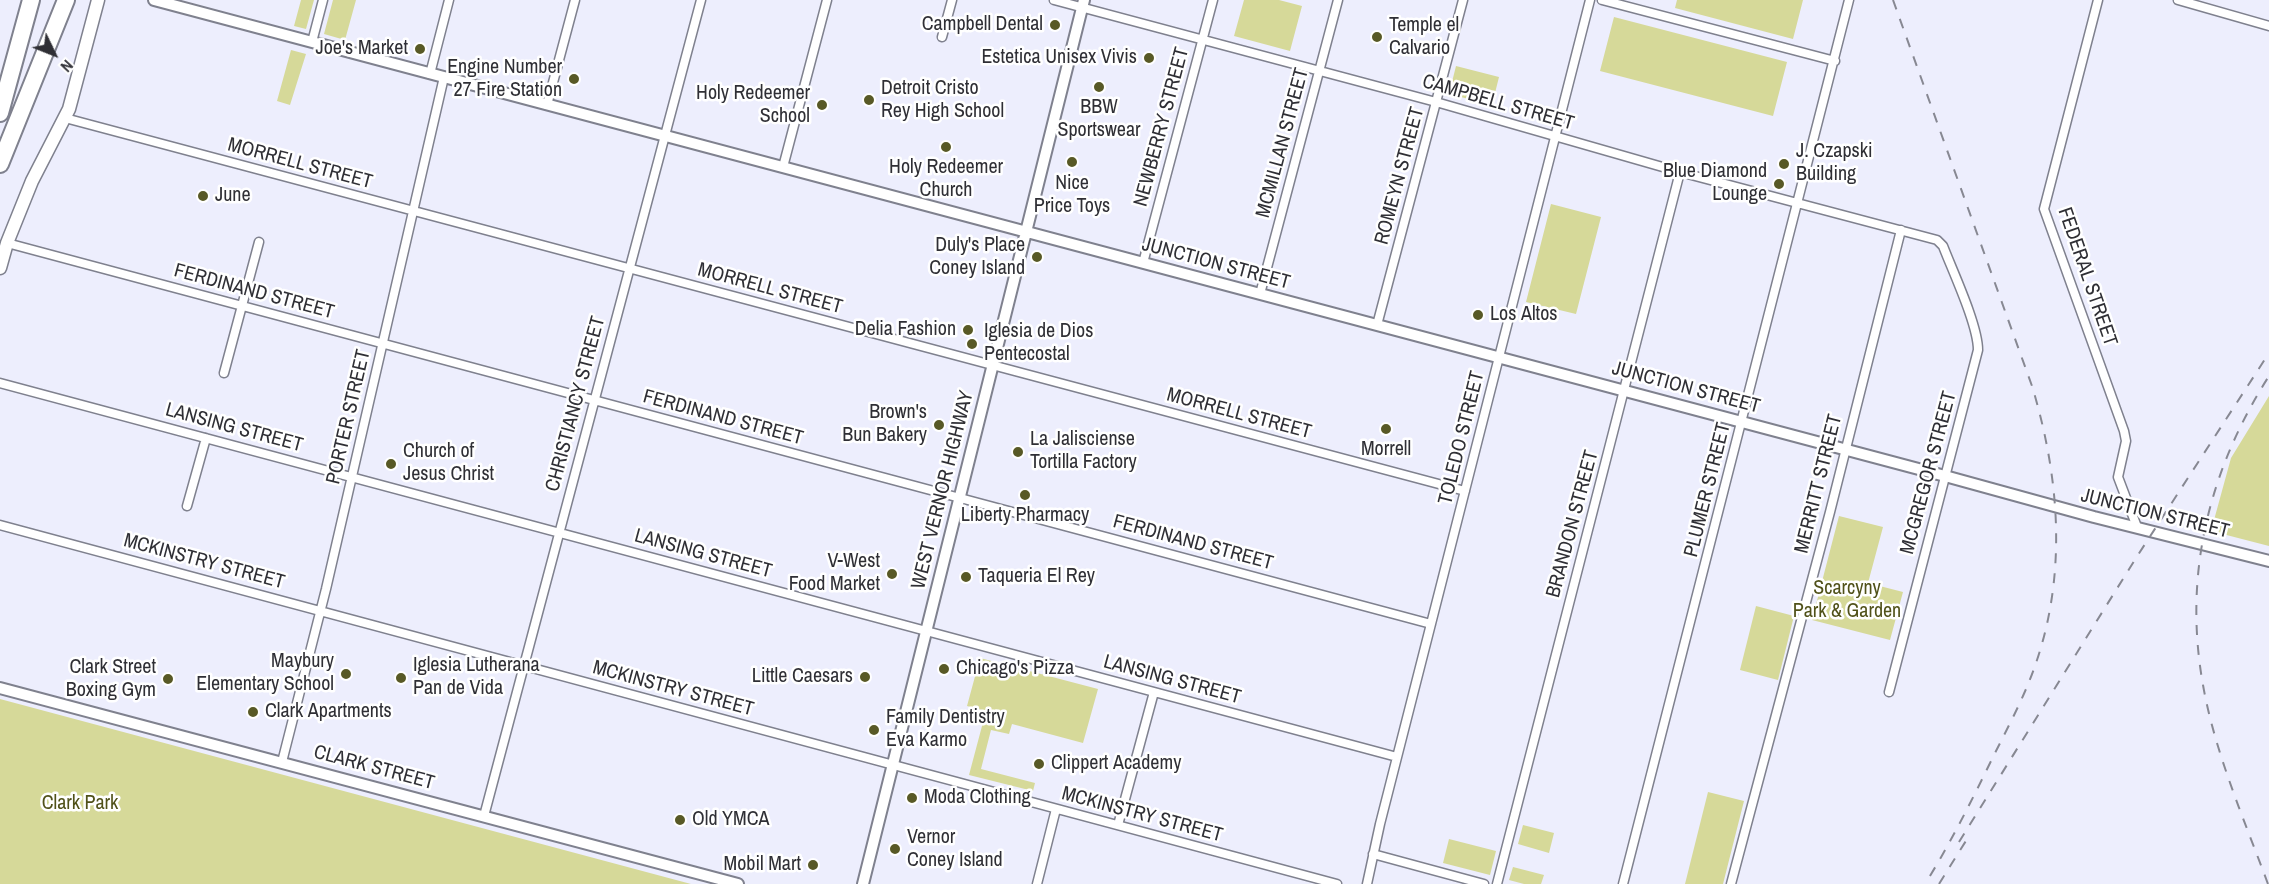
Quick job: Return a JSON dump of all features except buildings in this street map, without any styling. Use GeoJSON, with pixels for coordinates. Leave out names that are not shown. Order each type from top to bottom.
{"type":"FeatureCollection","features":[{"type":"Feature","properties":{"kind":"highway"},"geometry":{"type":"LineString","coordinates":[[0,113],[31,0]]}},
{"type":"Feature","properties":{"kind":"highway"},"geometry":{"type":"LineString","coordinates":[[0,164],[66,0]]}},
{"type":"Feature","properties":{"kind":"main road"},"geometry":{"type":"LineString","coordinates":[[0,268],[7,243],[32,181],[65,118],[98,0]]}},
{"type":"Feature","properties":{"kind":"street","name":"JUNCTION STREET"},"geometry":{"type":"LineString","coordinates":[[154,0],[195,6],[312,42],[430,74],[2042,503],[2269,561]]}},
{"type":"Feature","properties":{"kind":"street"},"geometry":{"type":"LineString","coordinates":[[312,42],[323,0]]}},
{"type":"Feature","properties":{"kind":"street"},"geometry":{"type":"LineString","coordinates":[[430,74],[449,0]]}},
{"type":"Feature","properties":{"kind":"street"},"geometry":{"type":"LineString","coordinates":[[547,105],[575,0]]}},
{"type":"Feature","properties":{"kind":"street","name":"CHRISTIANCY STREET"},"geometry":{"type":"LineString","coordinates":[[484,816],[701,0]]}},
{"type":"Feature","properties":{"kind":"street"},"geometry":{"type":"LineString","coordinates":[[783,167],[827,0]]}},
{"type":"Feature","properties":{"kind":"street"},"geometry":{"type":"LineString","coordinates":[[942,37],[952,0]]}},
{"type":"Feature","properties":{"kind":"street","name":"CAMPBELL STREET"},"geometry":{"type":"LineString","coordinates":[[1054,0],[1083,4],[1202,40],[1436,102],[1680,172],[1933,238]]}},
{"type":"Feature","properties":{"kind":"street","name":"NEWBERRY STREET"},"geometry":{"type":"LineString","coordinates":[[1143,263],[1213,0]]}},
{"type":"Feature","properties":{"kind":"street","name":"MCMILLAN STREET"},"geometry":{"type":"LineString","coordinates":[[1260,294],[1338,0]]}},
{"type":"Feature","properties":{"kind":"street","name":"ROMEYN STREET"},"geometry":{"type":"LineString","coordinates":[[1377,325],[1463,0]]}},
{"type":"Feature","properties":{"kind":"street","name":"TOLEDO STREET"},"geometry":{"type":"LineString","coordinates":[[1367,884],[1590,0]]}},
{"type":"Feature","properties":{"kind":"street"},"geometry":{"type":"LineString","coordinates":[[1602,0],[1835,61]]}},
{"type":"Feature","properties":{"kind":"street","name":"PLUMER STREET"},"geometry":{"type":"LineString","coordinates":[[1623,884],[1849,0]]}},
{"type":"Feature","properties":{"kind":"street","name":"FEDERAL STREET"},"geometry":{"type":"LineString","coordinates":[[2098,0],[2044,209],[2124,432],[2126,441],[2118,477],[2137,527]]}},
{"type":"Feature","properties":{"kind":"street"},"geometry":{"type":"LineString","coordinates":[[2178,0],[2269,26]]}},
{"type":"Feature","properties":{"kind":"street","name":"WEST VERNOR HIGHWAY"},"geometry":{"type":"LineString","coordinates":[[863,884],[1083,4]]}},
{"type":"Feature","properties":{"kind":"street","name":"PORTER STREET"},"geometry":{"type":"LineString","coordinates":[[282,762],[321,611],[444,77]]}},
{"type":"Feature","properties":{"kind":"street","name":"MORRELL STREET"},"geometry":{"type":"LineString","coordinates":[[65,118],[1465,491]]}},
{"type":"Feature","properties":{"kind":"street","name":"BRANDON STREET"},"geometry":{"type":"LineString","coordinates":[[1497,884],[1680,172]]}},
{"type":"Feature","properties":{"kind":"street","name":"MERRITT STREET"},"geometry":{"type":"LineString","coordinates":[[1731,884],[1901,230]]}},
{"type":"Feature","properties":{"kind":"street","name":"MCGREGOR STREET"},"geometry":{"type":"LineString","coordinates":[[1888,692],[1978,350],[1976,337],[1943,246],[1933,238]]}},
{"type":"Feature","properties":{"kind":"street"},"geometry":{"type":"LineString","coordinates":[[224,373],[259,242]]}},
{"type":"Feature","properties":{"kind":"street","name":"FERDINAND STREET"},"geometry":{"type":"LineString","coordinates":[[7,243],[1431,624]]}},
{"type":"Feature","properties":{"kind":"street","name":"LANSING STREET"},"geometry":{"type":"LineString","coordinates":[[0,383],[1398,757]]}},
{"type":"Feature","properties":{"kind":"street"},"geometry":{"type":"LineString","coordinates":[[188,506],[206,438]]}},
{"type":"Feature","properties":{"kind":"street","name":"MCKINSTRY STREET"},"geometry":{"type":"LineString","coordinates":[[0,525],[1337,884]]}},
{"type":"Feature","properties":{"kind":"street","name":"CLARK STREET"},"geometry":{"type":"LineString","coordinates":[[0,688],[738,884]]}},
{"type":"Feature","properties":{"kind":"street"},"geometry":{"type":"LineString","coordinates":[[1118,825],[1154,692]]}},
{"type":"Feature","properties":{"kind":"street"},"geometry":{"type":"LineString","coordinates":[[1036,884],[1056,809]]}},
{"type":"Feature","properties":{"kind":"street"},"geometry":{"type":"LineString","coordinates":[[1373,854],[1484,884]]}},
{"type":"Feature","properties":{"kind":"green space"},"geometry":{"type":"Polygon","coordinates":[[[301,0],[314,0],[306,29],[294,26],[301,0]]]}},
{"type":"Feature","properties":{"kind":"green space"},"geometry":{"type":"Polygon","coordinates":[[[333,0],[356,0],[345,40],[324,34],[333,0]]]}},
{"type":"Feature","properties":{"kind":"green space"},"geometry":{"type":"Polygon","coordinates":[[[1244,0],[1279,0],[1302,6],[1290,51],[1234,36],[1244,0]]]}},
{"type":"Feature","properties":{"kind":"green space"},"geometry":{"type":"Polygon","coordinates":[[[1677,0],[1803,0],[1793,39],[1675,8],[1677,0]]]}},
{"type":"Feature","properties":{"kind":"green space"},"geometry":{"type":"Polygon","coordinates":[[[1614,17],[1787,62],[1773,116],[1600,71],[1614,17]]]}},
{"type":"Feature","properties":{"kind":"green space"},"geometry":{"type":"Polygon","coordinates":[[[291,50],[306,54],[290,105],[277,101],[291,50]]]}},
{"type":"Feature","properties":{"kind":"green space"},"geometry":{"type":"Polygon","coordinates":[[[1456,66],[1499,77],[1492,105],[1449,94],[1456,66]]]}},
{"type":"Feature","properties":{"kind":"green space"},"geometry":{"type":"Polygon","coordinates":[[[1551,204],[1601,217],[1576,314],[1526,302],[1551,204]]]}},
{"type":"Feature","properties":{"kind":"green space"},"geometry":{"type":"Polygon","coordinates":[[[2269,396],[2269,546],[2211,531],[2231,458],[2269,396]]]}},
{"type":"Feature","properties":{"kind":"green space","name":"Scarcyny Park & Garden"},"geometry":{"type":"Polygon","coordinates":[[[1839,516],[1883,527],[1868,583],[1903,592],[1890,640],[1812,620],[1839,516]]]}},
{"type":"Feature","properties":{"kind":"green space"},"geometry":{"type":"Polygon","coordinates":[[[1756,606],[1794,616],[1778,680],[1740,670],[1756,606]]]}},
{"type":"Feature","properties":{"kind":"green space"},"geometry":{"type":"Polygon","coordinates":[[[980,658],[1098,689],[1083,743],[1012,724],[1009,734],[991,730],[981,769],[1035,783],[1033,791],[969,775],[986,711],[967,706],[980,658]]]}},
{"type":"Feature","properties":{"kind":"green space","name":"Clark Park"},"geometry":{"type":"Polygon","coordinates":[[[0,699],[691,884],[0,884],[0,699]]]}},
{"type":"Feature","properties":{"kind":"green space"},"geometry":{"type":"Polygon","coordinates":[[[1708,792],[1744,801],[1723,884],[1685,884],[1708,792]]]}},
{"type":"Feature","properties":{"kind":"green space"},"geometry":{"type":"Polygon","coordinates":[[[1523,825],[1554,833],[1549,853],[1518,844],[1523,825]]]}},
{"type":"Feature","properties":{"kind":"green space"},"geometry":{"type":"Polygon","coordinates":[[[1449,839],[1496,851],[1490,875],[1443,863],[1449,839]]]}},
{"type":"Feature","properties":{"kind":"green space"},"geometry":{"type":"Polygon","coordinates":[[[1513,867],[1544,875],[1541,884],[1524,884],[1509,880],[1513,867]]]}},
{"type":"Feature","properties":{"kind":"railway"},"geometry":{"type":"LineString","coordinates":[[1893,0],[2032,386],[2048,454],[2056,523],[2053,592],[2047,626],[2033,673],[1968,807],[1925,884]]}},
{"type":"Feature","properties":{"kind":"railway"},"geometry":{"type":"LineString","coordinates":[[1959,842],[2136,558],[2269,353]]}},
{"type":"Feature","properties":{"kind":"railway"},"geometry":{"type":"LineString","coordinates":[[2268,884],[2231,786],[2208,710],[2198,644],[2196,603],[2199,563],[2216,486],[2248,412],[2269,376]]}},
{"type":"Feature","properties":{"kind":"railway"},"geometry":{"type":"LineString","coordinates":[[1939,884],[1969,836]]}},
{"type":"Feature","properties":{"kind":"place","name":"Campbell Dental"},"geometry":{"type":"Point","coordinates":[1055,25]}},
{"type":"Feature","properties":{"kind":"place","name":"Temple el Calvario"},"geometry":{"type":"Point","coordinates":[1377,37]}},
{"type":"Feature","properties":{"kind":"place","name":"Joe's Market"},"geometry":{"type":"Point","coordinates":[420,49]}},
{"type":"Feature","properties":{"kind":"place","name":"Estetica Unisex Vivis"},"geometry":{"type":"Point","coordinates":[1149,58]}},
{"type":"Feature","properties":{"kind":"place","name":"Engine Number 27 Fire Station"},"geometry":{"type":"Point","coordinates":[574,79]}},
{"type":"Feature","properties":{"kind":"place","name":"BBW Sportswear"},"geometry":{"type":"Point","coordinates":[1099,87]}},
{"type":"Feature","properties":{"kind":"place","name":"Detroit Cristo Rey High School"},"geometry":{"type":"Point","coordinates":[869,100]}},
{"type":"Feature","properties":{"kind":"place","name":"Holy Redeemer School"},"geometry":{"type":"Point","coordinates":[822,105]}},
{"type":"Feature","properties":{"kind":"place","name":"Holy Redeemer Church"},"geometry":{"type":"Point","coordinates":[946,147]}},
{"type":"Feature","properties":{"kind":"place","name":"Nice Price Toys"},"geometry":{"type":"Point","coordinates":[1072,162]}},
{"type":"Feature","properties":{"kind":"place","name":"J. Czapski Building"},"geometry":{"type":"Point","coordinates":[1784,164]}},
{"type":"Feature","properties":{"kind":"place","name":"Blue Diamond Lounge"},"geometry":{"type":"Point","coordinates":[1779,184]}},
{"type":"Feature","properties":{"kind":"place","name":"June"},"geometry":{"type":"Point","coordinates":[203,196]}},
{"type":"Feature","properties":{"kind":"place","name":"Duly's Place Coney Island"},"geometry":{"type":"Point","coordinates":[1037,257]}},
{"type":"Feature","properties":{"kind":"place","name":"Los Altos"},"geometry":{"type":"Point","coordinates":[1478,315]}},
{"type":"Feature","properties":{"kind":"place","name":"Delia Fashion"},"geometry":{"type":"Point","coordinates":[968,330]}},
{"type":"Feature","properties":{"kind":"place","name":"Iglesia de Dios Pentecostal"},"geometry":{"type":"Point","coordinates":[972,344]}},
{"type":"Feature","properties":{"kind":"place","name":"Brown's Bun Bakery"},"geometry":{"type":"Point","coordinates":[939,425]}},
{"type":"Feature","properties":{"kind":"place","name":"Morrell"},"geometry":{"type":"Point","coordinates":[1386,429]}},
{"type":"Feature","properties":{"kind":"place","name":"La Jalisciense Tortilla Factory"},"geometry":{"type":"Point","coordinates":[1018,452]}},
{"type":"Feature","properties":{"kind":"place","name":"Church of Jesus Christ"},"geometry":{"type":"Point","coordinates":[391,464]}},
{"type":"Feature","properties":{"kind":"place","name":"Liberty Pharmacy"},"geometry":{"type":"Point","coordinates":[1025,495]}},
{"type":"Feature","properties":{"kind":"place","name":"V-West Food Market"},"geometry":{"type":"Point","coordinates":[892,574]}},
{"type":"Feature","properties":{"kind":"place","name":"Taqueria El Rey"},"geometry":{"type":"Point","coordinates":[966,577]}},
{"type":"Feature","properties":{"kind":"place","name":"Chicago's Pizza"},"geometry":{"type":"Point","coordinates":[944,669]}},
{"type":"Feature","properties":{"kind":"place","name":"Maybury Elementary School"},"geometry":{"type":"Point","coordinates":[346,674]}},
{"type":"Feature","properties":{"kind":"place","name":"Little Caesars"},"geometry":{"type":"Point","coordinates":[865,677]}},
{"type":"Feature","properties":{"kind":"place","name":"Iglesia Lutherana Pan de Vida"},"geometry":{"type":"Point","coordinates":[401,678]}},
{"type":"Feature","properties":{"kind":"place","name":"Clark Street Boxing Gym"},"geometry":{"type":"Point","coordinates":[168,679]}},
{"type":"Feature","properties":{"kind":"place","name":"Clark Apartments"},"geometry":{"type":"Point","coordinates":[253,712]}},
{"type":"Feature","properties":{"kind":"place","name":"Family Dentistry Eva Karmo"},"geometry":{"type":"Point","coordinates":[874,730]}},
{"type":"Feature","properties":{"kind":"place","name":"Clippert Academy"},"geometry":{"type":"Point","coordinates":[1039,764]}},
{"type":"Feature","properties":{"kind":"place","name":"Moda Clothing"},"geometry":{"type":"Point","coordinates":[912,798]}},
{"type":"Feature","properties":{"kind":"place","name":"Old YMCA"},"geometry":{"type":"Point","coordinates":[680,820]}},
{"type":"Feature","properties":{"kind":"place","name":"Vernor Coney Island"},"geometry":{"type":"Point","coordinates":[895,849]}},
{"type":"Feature","properties":{"kind":"place","name":"Mobil Mart"},"geometry":{"type":"Point","coordinates":[813,865]}}]}
